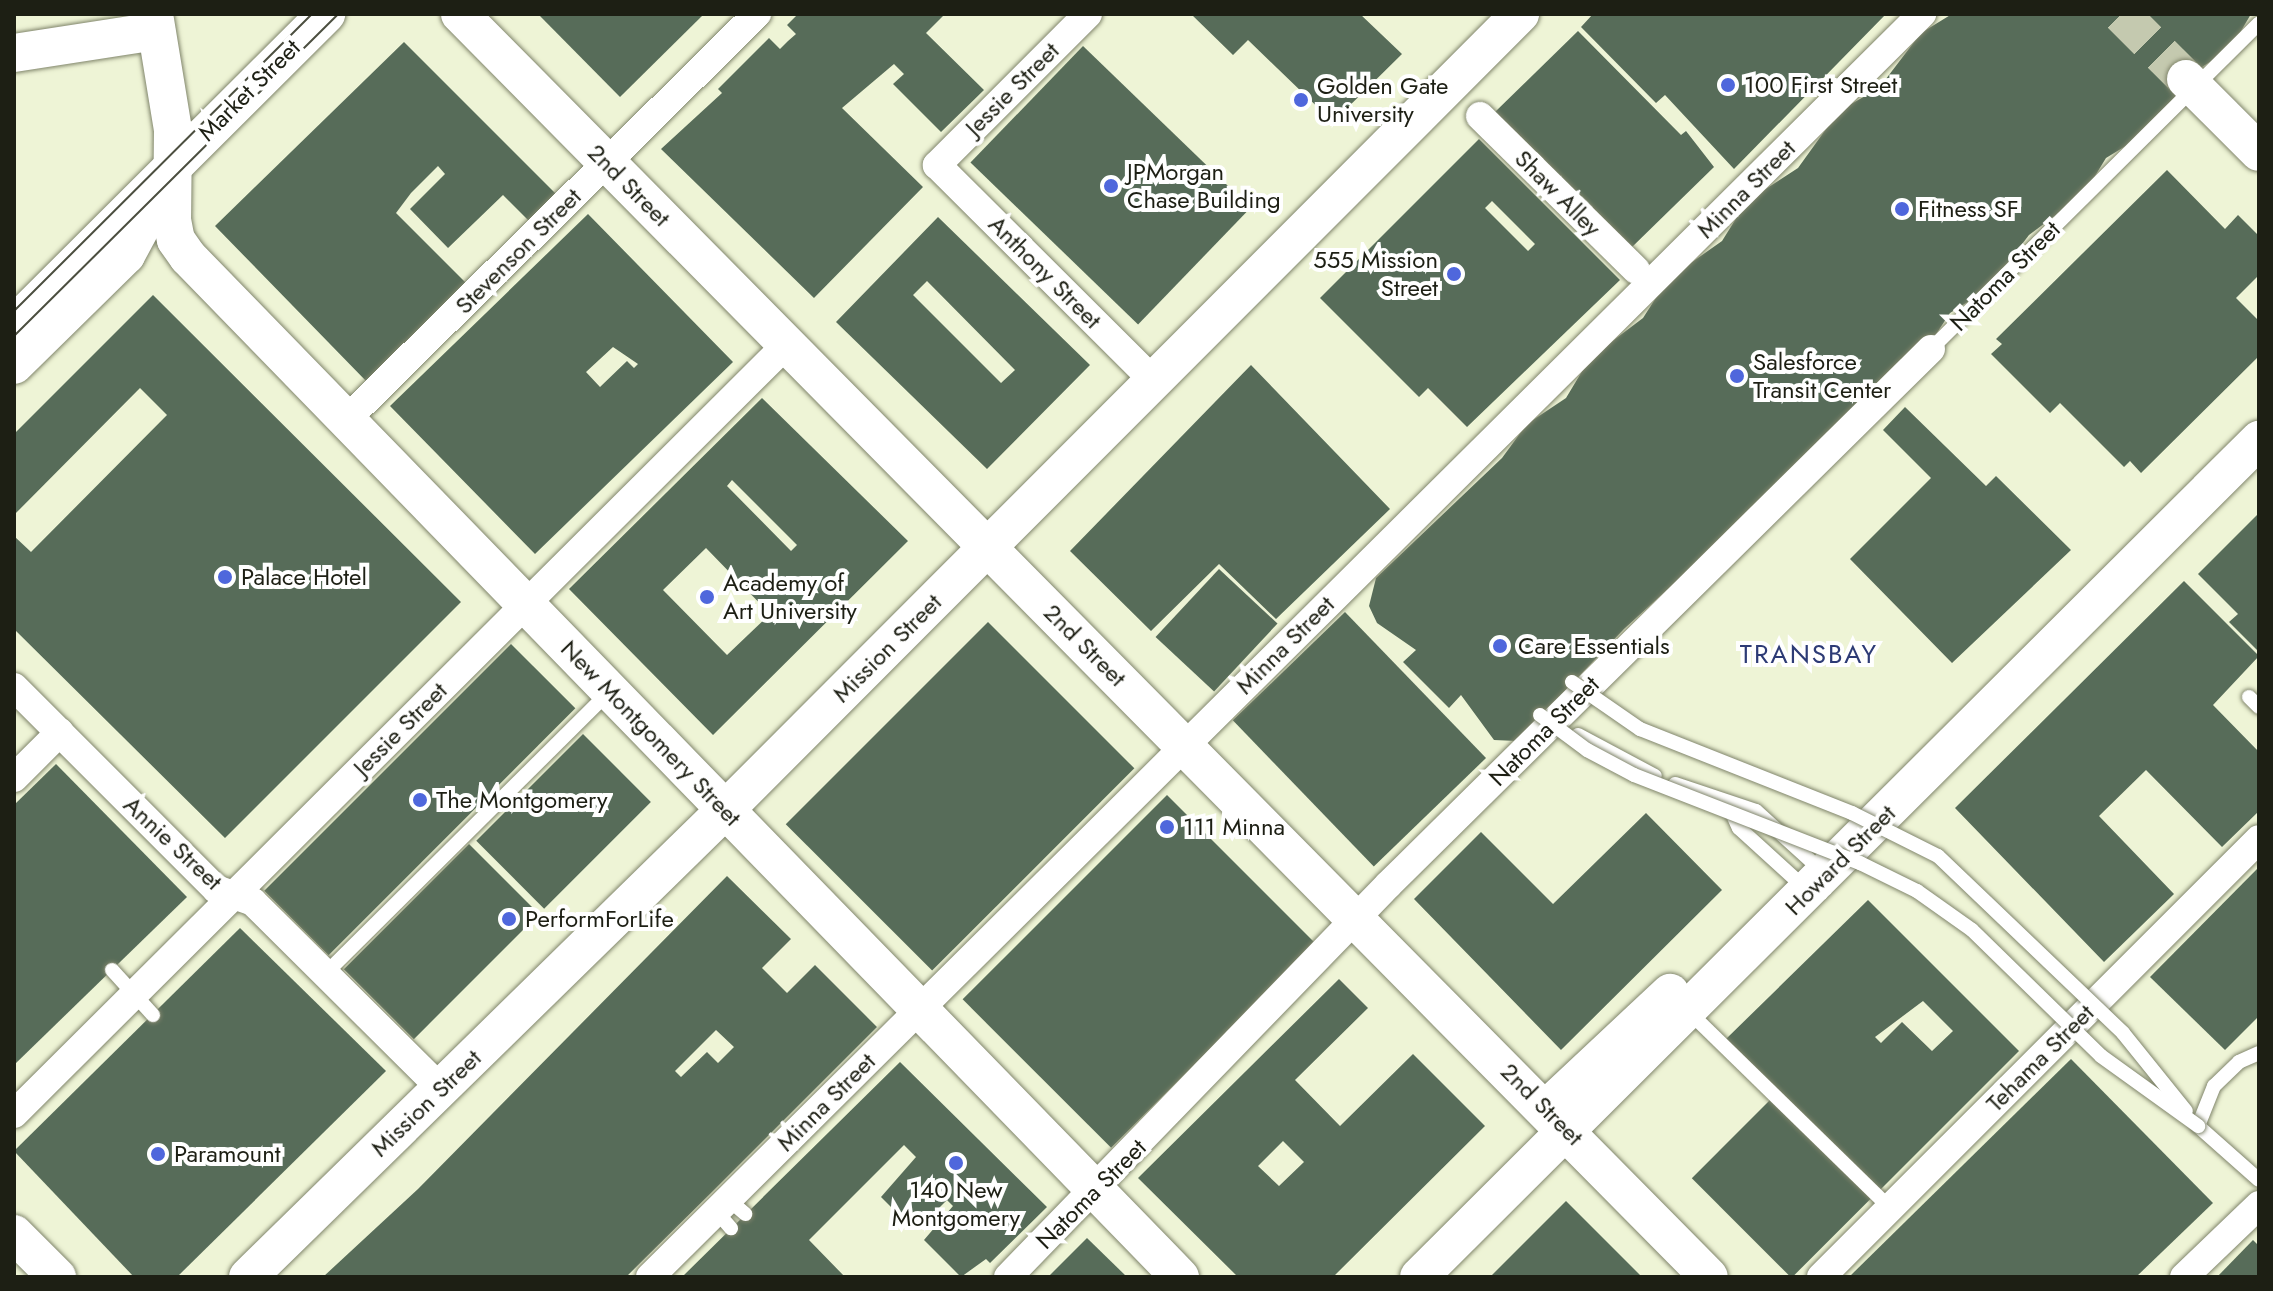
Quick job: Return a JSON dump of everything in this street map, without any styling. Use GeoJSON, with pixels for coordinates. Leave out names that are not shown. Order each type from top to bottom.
{"type":"FeatureCollection","features":[{"type":"Feature","properties":{"kind":"street","name":"Market Street"},"geometry":{"type":"LineString","coordinates":[[19,319],[326,14]]}},
{"type":"Feature","properties":{"kind":"street","name":"2nd Street"},"geometry":{"type":"LineString","coordinates":[[460,14],[1709,1277]]}},
{"type":"Feature","properties":{"kind":"street","name":"Stevenson Street"},"geometry":{"type":"LineString","coordinates":[[346,420],[757,14]]}},
{"type":"Feature","properties":{"kind":"street","name":"Jessie Street"},"geometry":{"type":"LineString","coordinates":[[937,165],[1088,14]]}},
{"type":"Feature","properties":{"kind":"street","name":"Mission Street"},"geometry":{"type":"LineString","coordinates":[[248,1277],[726,809],[1520,14]]}},
{"type":"Feature","properties":{"kind":"street","name":"Minna Street"},"geometry":{"type":"LineString","coordinates":[[650,1277],[730,1213],[918,1010],[1922,14]]}},
{"type":"Feature","properties":{"kind":"street","name":"New Montgomery Street"},"geometry":{"type":"LineString","coordinates":[[155,22],[170,100],[176,240],[609,692],[1180,1277]]}},
{"type":"Feature","properties":{"kind":"street"},"geometry":{"type":"LineString","coordinates":[[14,53],[155,22]]}},
{"type":"Feature","properties":{"kind":"street"},"geometry":{"type":"LineString","coordinates":[[2190,84],[2259,152]]}},
{"type":"Feature","properties":{"kind":"street","name":"Shaw Alley"},"geometry":{"type":"LineString","coordinates":[[1480,116],[1636,270]]}},
{"type":"Feature","properties":{"kind":"street","name":"Anthony Street"},"geometry":{"type":"LineString","coordinates":[[937,165],[1153,380]]}},
{"type":"Feature","properties":{"kind":"street","name":"Market Street"},"geometry":{"type":"LineString","coordinates":[[14,365],[126,255],[173,166]]}},
{"type":"Feature","properties":{"kind":"street","name":"Jessie Street"},"geometry":{"type":"LineString","coordinates":[[14,1114],[143,1005],[234,895],[787,344]]}},
{"type":"Feature","properties":{"kind":"street","name":"Natoma Street"},"geometry":{"type":"LineString","coordinates":[[1008,1277],[1097,1190],[1522,752],[1931,349]]}},
{"type":"Feature","properties":{"kind":"street","name":"Howard Street"},"geometry":{"type":"LineString","coordinates":[[1419,1277],[1557,1120],[1688,1011],[2259,440]]}},
{"type":"Feature","properties":{"kind":"street","name":"Annie Street"},"geometry":{"type":"LineString","coordinates":[[14,687],[216,889],[253,902],[441,1089]]}},
{"type":"Feature","properties":{"kind":"street"},"geometry":{"type":"LineString","coordinates":[[14,778],[60,732]]}},
{"type":"Feature","properties":{"kind":"street","name":"Tehama Street"},"geometry":{"type":"LineString","coordinates":[[1821,1277],[2259,839]]}},
{"type":"Feature","properties":{"kind":"street"},"geometry":{"type":"LineString","coordinates":[[1557,1120],[1712,954],[1767,932]]}},
{"type":"Feature","properties":{"kind":"street"},"geometry":{"type":"LineString","coordinates":[[2184,1277],[2252,1212]]}},
{"type":"Feature","properties":{"kind":"street"},"geometry":{"type":"LineString","coordinates":[[14,1234],[57,1277]]}},
{"type":"Feature","properties":{"kind":"lane","name":"Natoma Street"},"geometry":{"type":"LineString","coordinates":[[1931,349],[2190,84],[2259,23]]}},
{"type":"Feature","properties":{"kind":"lane"},"geometry":{"type":"LineString","coordinates":[[1572,682],[1640,729],[1852,813],[1938,856],[2123,1033],[2198,1126]]}},
{"type":"Feature","properties":{"kind":"lane"},"geometry":{"type":"LineString","coordinates":[[324,975],[609,692]]}},
{"type":"Feature","properties":{"kind":"lane"},"geometry":{"type":"LineString","coordinates":[[1540,715],[1587,750],[1634,775],[1860,863],[1917,891],[1972,930],[2101,1056],[2198,1126],[2259,1180]]}},
{"type":"Feature","properties":{"kind":"lane"},"geometry":{"type":"LineString","coordinates":[[1578,735],[1635,768],[1728,806],[1756,811],[1818,883]]}},
{"type":"Feature","properties":{"kind":"lane"},"geometry":{"type":"LineString","coordinates":[[1728,806],[1739,828],[1818,883]]}},
{"type":"Feature","properties":{"kind":"lane"},"geometry":{"type":"LineString","coordinates":[[112,970],[143,1005]]}},
{"type":"Feature","properties":{"kind":"lane"},"geometry":{"type":"LineString","coordinates":[[1688,1011],[1890,1208]]}},
{"type":"Feature","properties":{"kind":"lane"},"geometry":{"type":"LineString","coordinates":[[2198,1126],[2214,1086],[2239,1062],[2259,1053]]}},
{"type":"Feature","properties":{"kind":"building"},"geometry":{"type":"Polygon","coordinates":[[[538,14],[704,14],[620,97],[538,14]]]}},
{"type":"Feature","properties":{"kind":"building"},"geometry":{"type":"Polygon","coordinates":[[[798,14],[945,14],[926,33],[984,90],[941,132],[893,84],[904,74],[894,64],[842,108],[923,187],[814,298],[661,149],[722,93],[718,89],[769,38],[780,49],[796,34],[787,25],[798,14]]]}},
{"type":"Feature","properties":{"kind":"building"},"geometry":{"type":"Polygon","coordinates":[[[1191,14],[1360,14],[1402,54],[1333,122],[1248,40],[1233,55],[1191,14]]]}},
{"type":"Feature","properties":{"kind":"building","name":"100 First Street"},"geometry":{"type":"Polygon","coordinates":[[[1593,14],[1886,14],[1734,169],[1665,95],[1656,103],[1581,27],[1593,14]]]}},
{"type":"Feature","properties":{"kind":"building","name":"Salesforce Transit Center"},"geometry":{"type":"Polygon","coordinates":[[[1952,14],[2251,14],[2231,48],[2193,73],[2147,133],[2106,158],[2084,194],[2029,235],[1987,290],[1950,313],[1919,360],[1624,629],[1517,741],[1494,740],[1461,695],[1449,708],[1403,662],[1416,650],[1377,623],[1369,606],[1376,578],[1502,458],[1527,424],[1566,398],[1590,358],[1643,318],[1668,279],[1722,241],[1747,201],[1798,168],[1839,111],[1879,88],[1921,33],[1952,14]]]}},
{"type":"Feature","properties":{"kind":"building"},"geometry":{"type":"Polygon","coordinates":[[[1578,31],[1681,135],[1686,131],[1714,167],[1631,248],[1495,112],[1578,31]]]}},
{"type":"Feature","properties":{"kind":"building"},"geometry":{"type":"Polygon","coordinates":[[[404,42],[556,194],[529,221],[503,195],[448,248],[410,209],[445,174],[438,166],[396,213],[467,284],[367,382],[215,226],[404,42]]]}},
{"type":"Feature","properties":{"kind":"building","name":"JPMorgan Chase Building"},"geometry":{"type":"Polygon","coordinates":[[[1083,46],[1251,208],[1138,324],[970,163],[1083,46]]]}},
{"type":"Feature","properties":{"kind":"building","name":"555 Mission Street"},"geometry":{"type":"Polygon","coordinates":[[[1479,139],[1620,280],[1467,427],[1428,388],[1419,397],[1320,298],[1479,139]],[[1492,201],[1485,208],[1528,251],[1535,244],[1492,201]]]}},
{"type":"Feature","properties":{"kind":"building"},"geometry":{"type":"Polygon","coordinates":[[[2167,170],[2225,229],[2238,215],[2259,236],[2259,275],[2236,298],[2259,321],[2259,356],[2141,473],[2130,461],[2124,467],[2060,403],[2050,413],[1991,354],[2002,344],[1996,339],[2167,170]]]}},
{"type":"Feature","properties":{"kind":"building"},"geometry":{"type":"Polygon","coordinates":[[[588,214],[733,362],[535,554],[390,406],[588,214]],[[613,347],[586,372],[600,387],[627,361],[634,368],[638,364],[613,347]]]}},
{"type":"Feature","properties":{"kind":"building"},"geometry":{"type":"Polygon","coordinates":[[[938,217],[1090,365],[987,469],[836,322],[938,217]],[[927,281],[913,295],[1001,383],[1015,370],[927,281]]]}},
{"type":"Feature","properties":{"kind":"building","name":"Palace Hotel"},"geometry":{"type":"Polygon","coordinates":[[[153,295],[461,602],[225,838],[14,629],[14,536],[31,552],[167,415],[140,388],[14,515],[14,434],[153,295]]]}},
{"type":"Feature","properties":{"kind":"building"},"geometry":{"type":"Polygon","coordinates":[[[1251,365],[1390,509],[1276,619],[1219,564],[1151,631],[1070,551],[1251,365]]]}},
{"type":"Feature","properties":{"kind":"building","name":"Academy of Art University"},"geometry":{"type":"Polygon","coordinates":[[[762,398],[908,541],[713,735],[569,589],[762,398]],[[732,480],[727,486],[791,551],[797,545],[732,480]],[[706,548],[663,590],[727,655],[770,614],[706,548]]]}},
{"type":"Feature","properties":{"kind":"building"},"geometry":{"type":"Polygon","coordinates":[[[1905,407],[1986,486],[1996,476],[2071,550],[1952,663],[1850,559],[1931,478],[1883,430],[1905,407]]]}},
{"type":"Feature","properties":{"kind":"building"},"geometry":{"type":"Polygon","coordinates":[[[2259,513],[2259,652],[2229,622],[2238,614],[2198,574],[2259,513]]]}},
{"type":"Feature","properties":{"kind":"building"},"geometry":{"type":"Polygon","coordinates":[[[1219,569],[1278,624],[1214,692],[1156,637],[1219,569]]]}},
{"type":"Feature","properties":{"kind":"building"},"geometry":{"type":"Polygon","coordinates":[[[2184,581],[2259,656],[2213,705],[2259,752],[2259,811],[2222,847],[2146,770],[2099,816],[2174,894],[2104,962],[1955,808],[2184,581]]]}},
{"type":"Feature","properties":{"kind":"building"},"geometry":{"type":"Polygon","coordinates":[[[1345,612],[1486,758],[1374,866],[1233,720],[1345,612]]]}},
{"type":"Feature","properties":{"kind":"building"},"geometry":{"type":"Polygon","coordinates":[[[988,622],[1134,768],[932,971],[786,824],[988,622]]]}},
{"type":"Feature","properties":{"kind":"building","name":"The Montgomery"},"geometry":{"type":"Polygon","coordinates":[[[511,644],[575,708],[329,955],[264,891],[511,644]]]}},
{"type":"Feature","properties":{"kind":"building"},"geometry":{"type":"Polygon","coordinates":[[[583,734],[651,802],[544,909],[476,841],[583,734]]]}},
{"type":"Feature","properties":{"kind":"building"},"geometry":{"type":"Polygon","coordinates":[[[56,764],[187,897],[14,1065],[14,805],[56,764]]]}},
{"type":"Feature","properties":{"kind":"building"},"geometry":{"type":"Polygon","coordinates":[[[1167,795],[1315,943],[1111,1148],[963,999],[1167,795]]]}},
{"type":"Feature","properties":{"kind":"building"},"geometry":{"type":"Polygon","coordinates":[[[1646,813],[1722,890],[1561,1050],[1414,899],[1481,832],[1553,904],[1646,813]]]}},
{"type":"Feature","properties":{"kind":"building"},"geometry":{"type":"Polygon","coordinates":[[[469,844],[539,914],[414,1039],[344,969],[469,844]]]}},
{"type":"Feature","properties":{"kind":"building"},"geometry":{"type":"Polygon","coordinates":[[[2259,867],[2259,1016],[2225,1050],[2150,977],[2259,867]]]}},
{"type":"Feature","properties":{"kind":"building"},"geometry":{"type":"Polygon","coordinates":[[[727,876],[791,939],[762,968],[787,993],[815,965],[877,1027],[626,1277],[323,1277],[418,1189],[727,876]],[[716,1030],[675,1071],[681,1077],[707,1052],[718,1063],[734,1047],[716,1030]]]}},
{"type":"Feature","properties":{"kind":"building"},"geometry":{"type":"Polygon","coordinates":[[[1868,900],[2019,1051],[1879,1191],[1726,1039],[1868,900]],[[1923,1001],[1875,1037],[1881,1043],[1902,1022],[1932,1051],[1953,1031],[1923,1001]]]}},
{"type":"Feature","properties":{"kind":"building","name":"Paramount"},"geometry":{"type":"Polygon","coordinates":[[[240,928],[386,1071],[177,1277],[134,1277],[14,1151],[240,928]]]}},
{"type":"Feature","properties":{"kind":"building"},"geometry":{"type":"Polygon","coordinates":[[[1339,979],[1368,1008],[1295,1080],[1340,1126],[1413,1054],[1485,1126],[1333,1277],[1238,1277],[1138,1178],[1339,979]],[[1283,1141],[1258,1166],[1279,1186],[1304,1162],[1283,1141]]]}},
{"type":"Feature","properties":{"kind":"building"},"geometry":{"type":"Polygon","coordinates":[[[2071,1059],[2213,1203],[2136,1277],[1849,1277],[2071,1059]]]}},
{"type":"Feature","properties":{"kind":"building","name":"140 New Montgomery"},"geometry":{"type":"Polygon","coordinates":[[[900,1062],[1047,1207],[990,1263],[986,1259],[961,1277],[924,1240],[953,1206],[947,1200],[923,1224],[919,1219],[911,1227],[881,1197],[916,1157],[904,1145],[809,1240],[845,1277],[682,1277],[900,1062]]]}},
{"type":"Feature","properties":{"kind":"building"},"geometry":{"type":"Polygon","coordinates":[[[1771,1099],[1871,1199],[1791,1277],[1692,1178],[1771,1099]]]}},
{"type":"Feature","properties":{"kind":"building"},"geometry":{"type":"Polygon","coordinates":[[[1566,1201],[1642,1277],[1490,1277],[1566,1201]]]}},
{"type":"Feature","properties":{"kind":"building"},"geometry":{"type":"Polygon","coordinates":[[[1087,1238],[1127,1277],[1048,1277],[1087,1238]]]}},
{"type":"Feature","properties":{"kind":"building"},"geometry":{"type":"Polygon","coordinates":[[[2253,1240],[2259,1246],[2259,1277],[2217,1277],[2253,1240]]]}},
{"type":"Feature","properties":{"kind":"tunnel"},"geometry":{"type":"LineString","coordinates":[[2121,14],[2186,79]]}},
{"type":"Feature","properties":{"kind":"tram line"},"geometry":{"type":"LineString","coordinates":[[14,311],[312,14]]}},
{"type":"Feature","properties":{"kind":"tram line"},"geometry":{"type":"LineString","coordinates":[[14,336],[338,14]]}},
{"type":"Feature","properties":{"kind":"place","name":"100 First Street"},"geometry":{"type":"Point","coordinates":[1728,85]}},
{"type":"Feature","properties":{"kind":"place","name":"Golden Gate University"},"geometry":{"type":"Point","coordinates":[1301,100]}},
{"type":"Feature","properties":{"kind":"place","name":"JPMorgan Chase Building"},"geometry":{"type":"Point","coordinates":[1111,186]}},
{"type":"Feature","properties":{"kind":"place","name":"Fitness SF"},"geometry":{"type":"Point","coordinates":[1902,209]}},
{"type":"Feature","properties":{"kind":"place","name":"555 Mission Street"},"geometry":{"type":"Point","coordinates":[1454,274]}},
{"type":"Feature","properties":{"kind":"place","name":"Salesforce Transit Center"},"geometry":{"type":"Point","coordinates":[1737,376]}},
{"type":"Feature","properties":{"kind":"place","name":"Palace Hotel"},"geometry":{"type":"Point","coordinates":[225,577]}},
{"type":"Feature","properties":{"kind":"place","name":"Academy of Art University"},"geometry":{"type":"Point","coordinates":[707,597]}},
{"type":"Feature","properties":{"kind":"place","name":"Care Essentials"},"geometry":{"type":"Point","coordinates":[1500,646]}},
{"type":"Feature","properties":{"kind":"place","name":"The Montgomery"},"geometry":{"type":"Point","coordinates":[420,800]}},
{"type":"Feature","properties":{"kind":"place","name":"111 Minna"},"geometry":{"type":"Point","coordinates":[1167,827]}},
{"type":"Feature","properties":{"kind":"place","name":"PerformForLife"},"geometry":{"type":"Point","coordinates":[509,919]}},
{"type":"Feature","properties":{"kind":"place","name":"Paramount"},"geometry":{"type":"Point","coordinates":[158,1154]}},
{"type":"Feature","properties":{"kind":"place","name":"140 New Montgomery"},"geometry":{"type":"Point","coordinates":[956,1163]}},
{"type":"Feature","properties":{"kind":"district","name":"TRANSBAY"},"geometry":{"type":"Point","coordinates":[1809,655]}}]}
